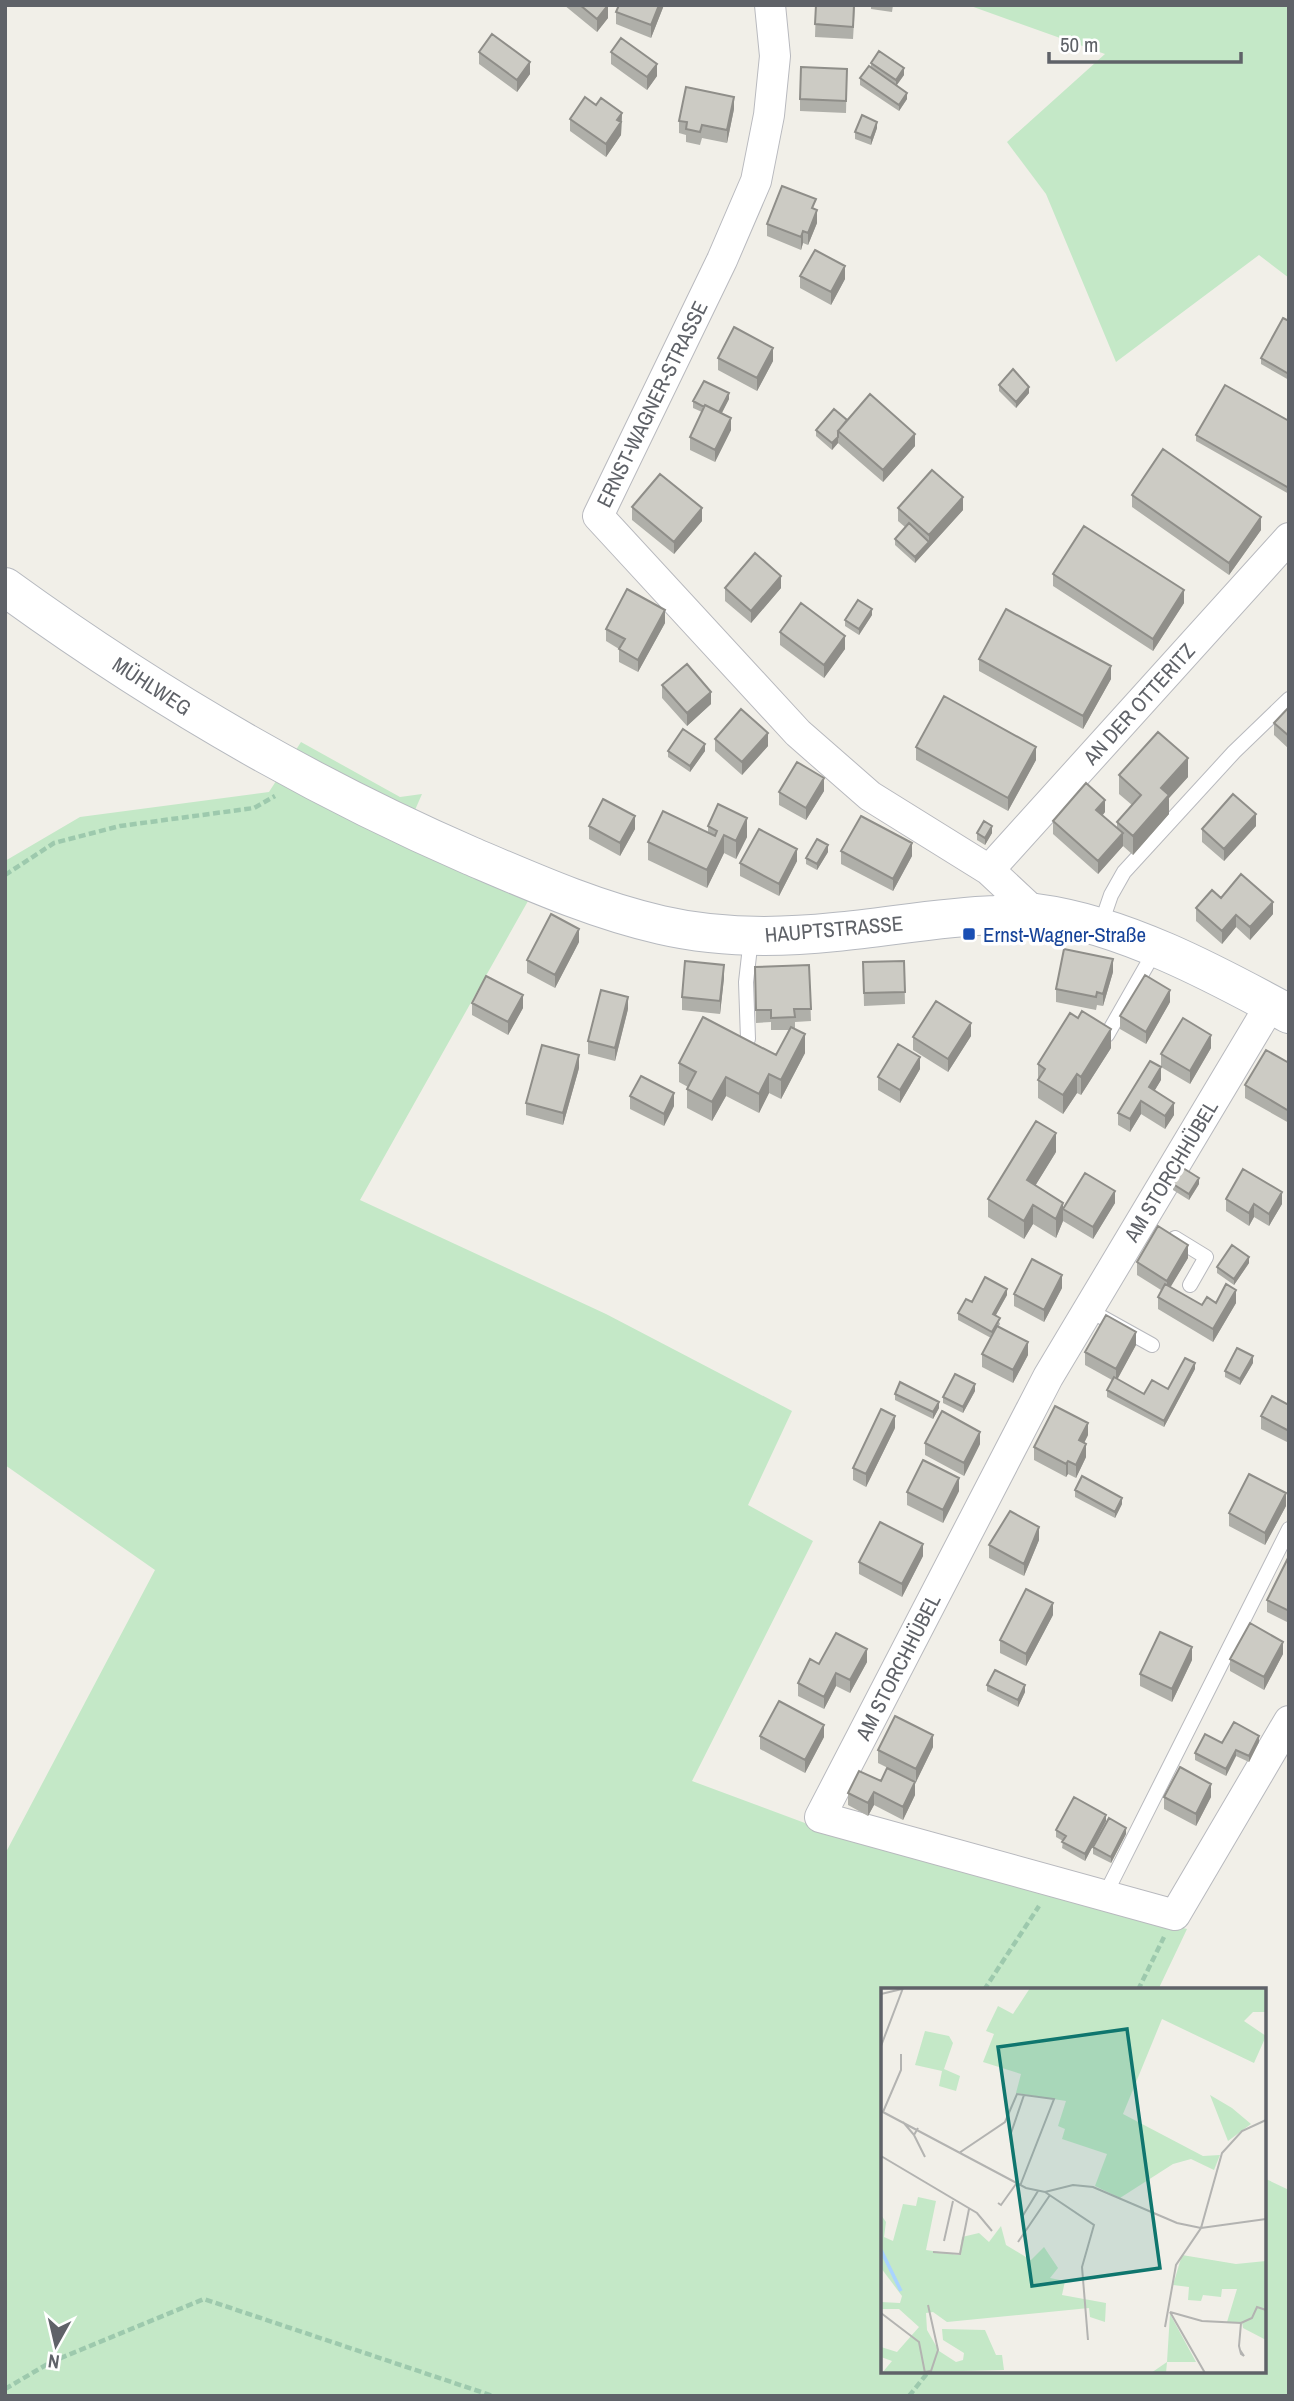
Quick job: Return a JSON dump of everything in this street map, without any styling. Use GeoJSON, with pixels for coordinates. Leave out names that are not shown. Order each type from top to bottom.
{"type":"FeatureCollection","features":[{"type":"Feature","properties":{"kind":"street","name":"ERNST-WAGNER-STRASSE"},"geometry":{"type":"LineString","coordinates":[[770,5],[775,56],[769,115],[756,181],[716,273],[598,516],[798,733],[870,796],[989,870],[1035,913]]}},
{"type":"Feature","properties":{"kind":"street","name":"AN DER OTTERITZ"},"geometry":{"type":"LineString","coordinates":[[989,870],[1289,538]]}},
{"type":"Feature","properties":{"kind":"street","name":"MÜHLWEG"},"geometry":{"type":"LineString","coordinates":[[5,587],[164,696],[305,778]]}},
{"type":"Feature","properties":{"kind":"street","name":"HAUPTSTRASSE"},"geometry":{"type":"LineString","coordinates":[[305,778],[408,828],[551,890],[661,925],[751,937],[834,933],[940,917],[1035,913],[1100,929],[1156,948],[1217,974],[1280,1009]]}},
{"type":"Feature","properties":{"kind":"street","name":"AM STORCHHÜBEL"},"geometry":{"type":"LineString","coordinates":[[1175,1915],[820,1817],[1048,1377],[1088,1310],[1153,1225],[1280,1009]]}},
{"type":"Feature","properties":{"kind":"street"},"geometry":{"type":"LineString","coordinates":[[1175,1915],[1289,1721]]}},
{"type":"Feature","properties":{"kind":"lane"},"geometry":{"type":"LineString","coordinates":[[1100,929],[1111,895],[1124,872],[1234,752],[1289,699]]}},
{"type":"Feature","properties":{"kind":"lane"},"geometry":{"type":"LineString","coordinates":[[748,1039],[746,1007],[751,937]]}},
{"type":"Feature","properties":{"kind":"lane"},"geometry":{"type":"LineString","coordinates":[[1107,1035],[1156,948]]}},
{"type":"Feature","properties":{"kind":"lane"},"geometry":{"type":"LineString","coordinates":[[1153,1225],[1206,1257],[1190,1285]]}},
{"type":"Feature","properties":{"kind":"lane"},"geometry":{"type":"LineString","coordinates":[[1088,1310],[1152,1345]]}},
{"type":"Feature","properties":{"kind":"lane"},"geometry":{"type":"LineString","coordinates":[[1105,1895],[1289,1530]]}},
{"type":"Feature","properties":{"kind":"path"},"geometry":{"type":"LineString","coordinates":[[5,875],[54,843],[120,826],[254,808],[305,778]]}},
{"type":"Feature","properties":{"kind":"path"},"geometry":{"type":"LineString","coordinates":[[985,1988],[1055,1882]]}},
{"type":"Feature","properties":{"kind":"path"},"geometry":{"type":"LineString","coordinates":[[1139,1988],[1175,1915]]}},
{"type":"Feature","properties":{"kind":"path"},"geometry":{"type":"LineString","coordinates":[[5,2389],[51,2362],[204,2299],[493,2396]]}},
{"type":"Feature","properties":{"kind":"path"},"geometry":{"type":"LineString","coordinates":[[909,2396],[927,2373]]}},
{"type":"Feature","properties":{"kind":"green space"},"geometry":{"type":"Polygon","coordinates":[[[968,5],[1289,5],[1289,278],[1259,255],[1116,362],[1046,194],[1007,142],[1105,54],[968,5]]]}},
{"type":"Feature","properties":{"kind":"green space"},"geometry":{"type":"Polygon","coordinates":[[[301,742],[400,797],[422,794],[401,842],[528,901],[360,1200],[606,1314],[792,1411],[748,1505],[813,1541],[692,1781],[821,1829],[1187,1929],[1159,1988],[881,1988],[881,2373],[1266,2373],[1266,2179],[1289,2190],[1289,2396],[5,2396],[5,1854],[155,1570],[5,1465],[5,861],[80,817],[269,792],[301,742]]]}},
{"type":"Feature","properties":{"kind":"building"},"geometry":{"type":"Polygon","coordinates":[[[580,5],[608,5],[597,19],[580,5]]]}},
{"type":"Feature","properties":{"kind":"building"},"geometry":{"type":"Polygon","coordinates":[[[619,5],[659,5],[651,25],[616,12],[619,5]]]}},
{"type":"Feature","properties":{"kind":"building"},"geometry":{"type":"Polygon","coordinates":[[[816,5],[854,5],[853,27],[815,24],[816,5]]]}},
{"type":"Feature","properties":{"kind":"building"},"geometry":{"type":"Polygon","coordinates":[[[492,34],[530,62],[517,80],[479,52],[492,34]]]}},
{"type":"Feature","properties":{"kind":"building"},"geometry":{"type":"Polygon","coordinates":[[[621,38],[657,64],[647,77],[611,52],[621,38]]]}},
{"type":"Feature","properties":{"kind":"building"},"geometry":{"type":"Polygon","coordinates":[[[879,51],[904,68],[896,80],[871,63],[879,51]]]}},
{"type":"Feature","properties":{"kind":"building"},"geometry":{"type":"Polygon","coordinates":[[[869,66],[907,93],[899,105],[860,78],[869,66]]]}},
{"type":"Feature","properties":{"kind":"building"},"geometry":{"type":"Polygon","coordinates":[[[801,67],[847,69],[846,101],[800,99],[801,67]]]}},
{"type":"Feature","properties":{"kind":"building"},"geometry":{"type":"Polygon","coordinates":[[[686,87],[734,97],[727,130],[702,125],[700,132],[686,129],[687,122],[679,121],[686,87]]]}},
{"type":"Feature","properties":{"kind":"building"},"geometry":{"type":"Polygon","coordinates":[[[585,97],[596,105],[601,98],[622,113],[617,120],[621,122],[606,144],[570,119],[585,97]]]}},
{"type":"Feature","properties":{"kind":"building"},"geometry":{"type":"Polygon","coordinates":[[[862,115],[877,122],[871,138],[855,132],[862,115]]]}},
{"type":"Feature","properties":{"kind":"building"},"geometry":{"type":"Polygon","coordinates":[[[782,186],[816,199],[812,208],[817,210],[808,233],[803,231],[801,237],[767,224],[782,186]]]}},
{"type":"Feature","properties":{"kind":"building"},"geometry":{"type":"Polygon","coordinates":[[[815,250],[845,266],[831,292],[800,276],[815,250]]]}},
{"type":"Feature","properties":{"kind":"building"},"geometry":{"type":"Polygon","coordinates":[[[1283,318],[1289,321],[1289,374],[1261,358],[1283,318]]]}},
{"type":"Feature","properties":{"kind":"building"},"geometry":{"type":"Polygon","coordinates":[[[734,327],[773,348],[757,378],[718,358],[734,327]]]}},
{"type":"Feature","properties":{"kind":"building"},"geometry":{"type":"Polygon","coordinates":[[[1013,369],[1029,387],[1016,402],[999,385],[1013,369]]]}},
{"type":"Feature","properties":{"kind":"building"},"geometry":{"type":"Polygon","coordinates":[[[704,381],[729,393],[719,412],[693,401],[704,381]]]}},
{"type":"Feature","properties":{"kind":"building"},"geometry":{"type":"Polygon","coordinates":[[[1225,385],[1289,421],[1289,488],[1196,435],[1225,385]]]}},
{"type":"Feature","properties":{"kind":"building"},"geometry":{"type":"Polygon","coordinates":[[[870,394],[915,434],[883,470],[838,431],[870,394]]]}},
{"type":"Feature","properties":{"kind":"building"},"geometry":{"type":"Polygon","coordinates":[[[705,405],[731,418],[715,450],[690,437],[705,405]]]}},
{"type":"Feature","properties":{"kind":"building"},"geometry":{"type":"Polygon","coordinates":[[[834,409],[847,420],[832,443],[816,430],[834,409]]]}},
{"type":"Feature","properties":{"kind":"building"},"geometry":{"type":"Polygon","coordinates":[[[1163,449],[1261,517],[1229,563],[1132,495],[1163,449]]]}},
{"type":"Feature","properties":{"kind":"building"},"geometry":{"type":"Polygon","coordinates":[[[932,470],[963,497],[929,535],[898,508],[932,470]]]}},
{"type":"Feature","properties":{"kind":"building"},"geometry":{"type":"Polygon","coordinates":[[[660,474],[702,508],[674,542],[632,507],[660,474]]]}},
{"type":"Feature","properties":{"kind":"building"},"geometry":{"type":"Polygon","coordinates":[[[909,523],[929,542],[915,557],[895,539],[909,523]]]}},
{"type":"Feature","properties":{"kind":"building"},"geometry":{"type":"Polygon","coordinates":[[[1084,526],[1184,590],[1153,639],[1053,574],[1084,526]]]}},
{"type":"Feature","properties":{"kind":"building"},"geometry":{"type":"Polygon","coordinates":[[[755,553],[781,576],[751,611],[725,588],[755,553]]]}},
{"type":"Feature","properties":{"kind":"building"},"geometry":{"type":"Polygon","coordinates":[[[627,589],[665,610],[638,660],[619,649],[625,639],[606,629],[627,589]]]}},
{"type":"Feature","properties":{"kind":"building"},"geometry":{"type":"Polygon","coordinates":[[[858,600],[872,609],[859,629],[845,620],[858,600]]]}},
{"type":"Feature","properties":{"kind":"building"},"geometry":{"type":"Polygon","coordinates":[[[801,603],[845,636],[824,665],[780,632],[801,603]]]}},
{"type":"Feature","properties":{"kind":"building"},"geometry":{"type":"Polygon","coordinates":[[[1006,609],[1111,666],[1083,716],[979,659],[1006,609]]]}},
{"type":"Feature","properties":{"kind":"building"},"geometry":{"type":"Polygon","coordinates":[[[687,664],[711,692],[687,713],[662,685],[687,664]]]}},
{"type":"Feature","properties":{"kind":"building"},"geometry":{"type":"Polygon","coordinates":[[[944,696],[1036,747],[1008,798],[916,747],[944,696]]]}},
{"type":"Feature","properties":{"kind":"building"},"geometry":{"type":"Polygon","coordinates":[[[1289,707],[1289,736],[1274,723],[1289,707]]]}},
{"type":"Feature","properties":{"kind":"building"},"geometry":{"type":"Polygon","coordinates":[[[741,709],[768,733],[742,762],[715,739],[741,709]]]}},
{"type":"Feature","properties":{"kind":"building"},"geometry":{"type":"Polygon","coordinates":[[[683,729],[705,744],[690,766],[668,751],[683,729]]]}},
{"type":"Feature","properties":{"kind":"building"},"geometry":{"type":"Polygon","coordinates":[[[1158,732],[1188,758],[1161,788],[1169,795],[1133,836],[1117,822],[1141,795],[1119,775],[1158,732]]]}},
{"type":"Feature","properties":{"kind":"building"},"geometry":{"type":"Polygon","coordinates":[[[797,762],[824,778],[806,808],[779,792],[797,762]]]}},
{"type":"Feature","properties":{"kind":"building"},"geometry":{"type":"Polygon","coordinates":[[[1086,783],[1105,800],[1096,810],[1123,833],[1098,861],[1053,821],[1086,783]]]}},
{"type":"Feature","properties":{"kind":"building"},"geometry":{"type":"Polygon","coordinates":[[[1233,794],[1256,814],[1224,849],[1202,829],[1233,794]]]}},
{"type":"Feature","properties":{"kind":"building"},"geometry":{"type":"Polygon","coordinates":[[[603,799],[635,816],[620,843],[589,826],[603,799]]]}},
{"type":"Feature","properties":{"kind":"building"},"geometry":{"type":"Polygon","coordinates":[[[718,804],[747,818],[736,841],[724,835],[707,870],[648,842],[663,811],[715,836],[717,831],[708,826],[718,804]]]}},
{"type":"Feature","properties":{"kind":"building"},"geometry":{"type":"Polygon","coordinates":[[[861,816],[912,843],[893,879],[841,851],[861,816]]]}},
{"type":"Feature","properties":{"kind":"building"},"geometry":{"type":"Polygon","coordinates":[[[984,821],[992,826],[985,838],[977,833],[984,821]]]}},
{"type":"Feature","properties":{"kind":"building"},"geometry":{"type":"Polygon","coordinates":[[[759,829],[797,849],[779,884],[740,863],[759,829]]]}},
{"type":"Feature","properties":{"kind":"building"},"geometry":{"type":"Polygon","coordinates":[[[817,839],[828,845],[817,864],[806,858],[817,839]]]}},
{"type":"Feature","properties":{"kind":"building"},"geometry":{"type":"Polygon","coordinates":[[[1241,874],[1273,902],[1250,927],[1236,915],[1222,931],[1196,908],[1212,890],[1221,898],[1241,874]]]}},
{"type":"Feature","properties":{"kind":"building"},"geometry":{"type":"Polygon","coordinates":[[[551,914],[579,929],[555,975],[527,960],[551,914]]]}},
{"type":"Feature","properties":{"kind":"building"},"geometry":{"type":"Polygon","coordinates":[[[1064,949],[1113,959],[1103,994],[1097,992],[1096,997],[1056,989],[1064,949]]]}},
{"type":"Feature","properties":{"kind":"building"},"geometry":{"type":"Polygon","coordinates":[[[685,961],[724,965],[720,1001],[682,997],[685,961]]]}},
{"type":"Feature","properties":{"kind":"building"},"geometry":{"type":"Polygon","coordinates":[[[904,961],[905,992],[864,993],[863,962],[904,961]]]}},
{"type":"Feature","properties":{"kind":"building"},"geometry":{"type":"Polygon","coordinates":[[[809,965],[811,1009],[794,1009],[795,1017],[771,1018],[771,1010],[756,1010],[755,967],[809,965]]]}},
{"type":"Feature","properties":{"kind":"building"},"geometry":{"type":"Polygon","coordinates":[[[1145,975],[1170,990],[1146,1032],[1120,1016],[1145,975]]]}},
{"type":"Feature","properties":{"kind":"building"},"geometry":{"type":"Polygon","coordinates":[[[486,976],[523,995],[508,1022],[472,1003],[486,976]]]}},
{"type":"Feature","properties":{"kind":"building"},"geometry":{"type":"Polygon","coordinates":[[[601,990],[628,997],[615,1048],[588,1041],[601,990]]]}},
{"type":"Feature","properties":{"kind":"building"},"geometry":{"type":"Polygon","coordinates":[[[936,1001],[971,1023],[948,1059],[913,1037],[936,1001]]]}},
{"type":"Feature","properties":{"kind":"building"},"geometry":{"type":"Polygon","coordinates":[[[1082,1011],[1111,1029],[1081,1077],[1077,1074],[1063,1095],[1038,1080],[1045,1069],[1038,1064],[1070,1013],[1078,1018],[1082,1011]]]}},
{"type":"Feature","properties":{"kind":"building"},"geometry":{"type":"Polygon","coordinates":[[[703,1017],[776,1055],[791,1027],[805,1034],[781,1080],[769,1074],[759,1094],[726,1077],[712,1102],[687,1089],[696,1072],[679,1063],[703,1017]]]}},
{"type":"Feature","properties":{"kind":"building"},"geometry":{"type":"Polygon","coordinates":[[[1183,1018],[1211,1035],[1190,1071],[1161,1054],[1183,1018]]]}},
{"type":"Feature","properties":{"kind":"building"},"geometry":{"type":"Polygon","coordinates":[[[898,1044],[920,1057],[900,1090],[878,1077],[898,1044]]]}},
{"type":"Feature","properties":{"kind":"building"},"geometry":{"type":"Polygon","coordinates":[[[542,1045],[579,1055],[563,1113],[526,1103],[542,1045]]]}},
{"type":"Feature","properties":{"kind":"building"},"geometry":{"type":"Polygon","coordinates":[[[1266,1050],[1289,1063],[1289,1111],[1245,1085],[1266,1050]]]}},
{"type":"Feature","properties":{"kind":"building"},"geometry":{"type":"Polygon","coordinates":[[[1150,1061],[1161,1067],[1149,1087],[1174,1103],[1165,1116],[1141,1101],[1130,1119],[1118,1113],[1150,1061]]]}},
{"type":"Feature","properties":{"kind":"building"},"geometry":{"type":"Polygon","coordinates":[[[641,1076],[674,1093],[664,1114],[630,1096],[641,1076]]]}},
{"type":"Feature","properties":{"kind":"building"},"geometry":{"type":"Polygon","coordinates":[[[1036,1121],[1056,1133],[1027,1180],[1063,1203],[1056,1219],[1033,1205],[1024,1221],[988,1199],[1036,1121]]]}},
{"type":"Feature","properties":{"kind":"building"},"geometry":{"type":"Polygon","coordinates":[[[1183,1168],[1199,1178],[1189,1194],[1173,1184],[1183,1168]]]}},
{"type":"Feature","properties":{"kind":"building"},"geometry":{"type":"Polygon","coordinates":[[[1243,1169],[1282,1192],[1269,1214],[1254,1204],[1249,1213],[1226,1199],[1243,1169]]]}},
{"type":"Feature","properties":{"kind":"building"},"geometry":{"type":"Polygon","coordinates":[[[1085,1173],[1115,1191],[1093,1227],[1063,1209],[1085,1173]]]}},
{"type":"Feature","properties":{"kind":"building"},"geometry":{"type":"Polygon","coordinates":[[[1158,1226],[1188,1245],[1167,1281],[1137,1262],[1158,1226]]]}},
{"type":"Feature","properties":{"kind":"building"},"geometry":{"type":"Polygon","coordinates":[[[1232,1245],[1249,1257],[1234,1279],[1217,1267],[1232,1245]]]}},
{"type":"Feature","properties":{"kind":"building"},"geometry":{"type":"Polygon","coordinates":[[[1032,1259],[1062,1275],[1044,1310],[1014,1294],[1032,1259]]]}},
{"type":"Feature","properties":{"kind":"building"},"geometry":{"type":"Polygon","coordinates":[[[985,1277],[1007,1289],[993,1314],[1000,1318],[992,1332],[958,1313],[966,1299],[972,1302],[985,1277]]]}},
{"type":"Feature","properties":{"kind":"building"},"geometry":{"type":"Polygon","coordinates":[[[1165,1284],[1202,1305],[1207,1297],[1216,1303],[1226,1284],[1236,1290],[1213,1329],[1158,1297],[1165,1284]]]}},
{"type":"Feature","properties":{"kind":"building"},"geometry":{"type":"Polygon","coordinates":[[[1106,1315],[1136,1332],[1116,1369],[1085,1352],[1106,1315]]]}},
{"type":"Feature","properties":{"kind":"building"},"geometry":{"type":"Polygon","coordinates":[[[997,1326],[1028,1342],[1013,1370],[982,1354],[997,1326]]]}},
{"type":"Feature","properties":{"kind":"building"},"geometry":{"type":"Polygon","coordinates":[[[1237,1348],[1253,1356],[1240,1379],[1225,1371],[1237,1348]]]}},
{"type":"Feature","properties":{"kind":"building"},"geometry":{"type":"Polygon","coordinates":[[[1185,1358],[1195,1363],[1164,1421],[1107,1390],[1114,1377],[1144,1394],[1152,1380],[1168,1389],[1185,1358]]]}},
{"type":"Feature","properties":{"kind":"building"},"geometry":{"type":"Polygon","coordinates":[[[955,1374],[975,1384],[963,1407],[943,1397],[955,1374]]]}},
{"type":"Feature","properties":{"kind":"building"},"geometry":{"type":"Polygon","coordinates":[[[900,1382],[939,1402],[933,1412],[895,1394],[900,1382]]]}},
{"type":"Feature","properties":{"kind":"building"},"geometry":{"type":"Polygon","coordinates":[[[1272,1396],[1289,1405],[1289,1431],[1261,1416],[1272,1396]]]}},
{"type":"Feature","properties":{"kind":"building"},"geometry":{"type":"Polygon","coordinates":[[[1055,1406],[1088,1423],[1079,1440],[1086,1444],[1076,1465],[1068,1461],[1066,1464],[1034,1447],[1055,1406]]]}},
{"type":"Feature","properties":{"kind":"building"},"geometry":{"type":"Polygon","coordinates":[[[881,1409],[895,1416],[866,1474],[853,1468],[881,1409]]]}},
{"type":"Feature","properties":{"kind":"building"},"geometry":{"type":"Polygon","coordinates":[[[942,1411],[980,1432],[964,1463],[925,1443],[942,1411]]]}},
{"type":"Feature","properties":{"kind":"building"},"geometry":{"type":"Polygon","coordinates":[[[923,1460],[959,1478],[943,1510],[907,1492],[923,1460]]]}},
{"type":"Feature","properties":{"kind":"building"},"geometry":{"type":"Polygon","coordinates":[[[1249,1474],[1286,1493],[1265,1533],[1229,1513],[1249,1474]]]}},
{"type":"Feature","properties":{"kind":"building"},"geometry":{"type":"Polygon","coordinates":[[[1082,1476],[1122,1498],[1115,1512],[1075,1490],[1082,1476]]]}},
{"type":"Feature","properties":{"kind":"building"},"geometry":{"type":"Polygon","coordinates":[[[1010,1511],[1039,1527],[1024,1564],[989,1545],[1010,1511]]]}},
{"type":"Feature","properties":{"kind":"building"},"geometry":{"type":"Polygon","coordinates":[[[880,1522],[923,1544],[902,1584],[859,1562],[880,1522]]]}},
{"type":"Feature","properties":{"kind":"building"},"geometry":{"type":"Polygon","coordinates":[[[1289,1556],[1289,1611],[1267,1600],[1289,1556]]]}},
{"type":"Feature","properties":{"kind":"building"},"geometry":{"type":"Polygon","coordinates":[[[1026,1589],[1053,1603],[1026,1654],[1000,1640],[1026,1589]]]}},
{"type":"Feature","properties":{"kind":"building"},"geometry":{"type":"Polygon","coordinates":[[[1250,1623],[1283,1642],[1264,1677],[1230,1659],[1250,1623]]]}},
{"type":"Feature","properties":{"kind":"building"},"geometry":{"type":"Polygon","coordinates":[[[1160,1632],[1192,1647],[1172,1689],[1140,1674],[1160,1632]]]}},
{"type":"Feature","properties":{"kind":"building"},"geometry":{"type":"Polygon","coordinates":[[[836,1633],[867,1649],[850,1680],[836,1673],[824,1697],[798,1683],[810,1659],[819,1664],[836,1633]]]}},
{"type":"Feature","properties":{"kind":"building"},"geometry":{"type":"Polygon","coordinates":[[[995,1670],[1025,1685],[1018,1700],[987,1685],[995,1670]]]}},
{"type":"Feature","properties":{"kind":"building"},"geometry":{"type":"Polygon","coordinates":[[[779,1701],[824,1725],[805,1760],[760,1736],[779,1701]]]}},
{"type":"Feature","properties":{"kind":"building"},"geometry":{"type":"Polygon","coordinates":[[[895,1716],[933,1735],[916,1769],[878,1750],[895,1716]]]}},
{"type":"Feature","properties":{"kind":"building"},"geometry":{"type":"Polygon","coordinates":[[[1234,1722],[1259,1736],[1249,1756],[1236,1750],[1226,1769],[1195,1753],[1205,1734],[1222,1743],[1234,1722]]]}},
{"type":"Feature","properties":{"kind":"building"},"geometry":{"type":"Polygon","coordinates":[[[1180,1767],[1211,1784],[1196,1814],[1164,1797],[1180,1767]]]}},
{"type":"Feature","properties":{"kind":"building"},"geometry":{"type":"Polygon","coordinates":[[[887,1768],[915,1782],[903,1807],[874,1792],[868,1803],[848,1793],[859,1771],[881,1781],[887,1768]]]}},
{"type":"Feature","properties":{"kind":"building"},"geometry":{"type":"Polygon","coordinates":[[[1074,1797],[1106,1815],[1085,1854],[1062,1842],[1066,1836],[1056,1830],[1074,1797]]]}},
{"type":"Feature","properties":{"kind":"building"},"geometry":{"type":"Polygon","coordinates":[[[1109,1818],[1126,1828],[1111,1857],[1093,1847],[1109,1818]]]}},
{"type":"Feature","properties":{"kind":"place","name":"Ernst-Wagner-Straße"},"geometry":{"type":"Point","coordinates":[969,934]}}]}
